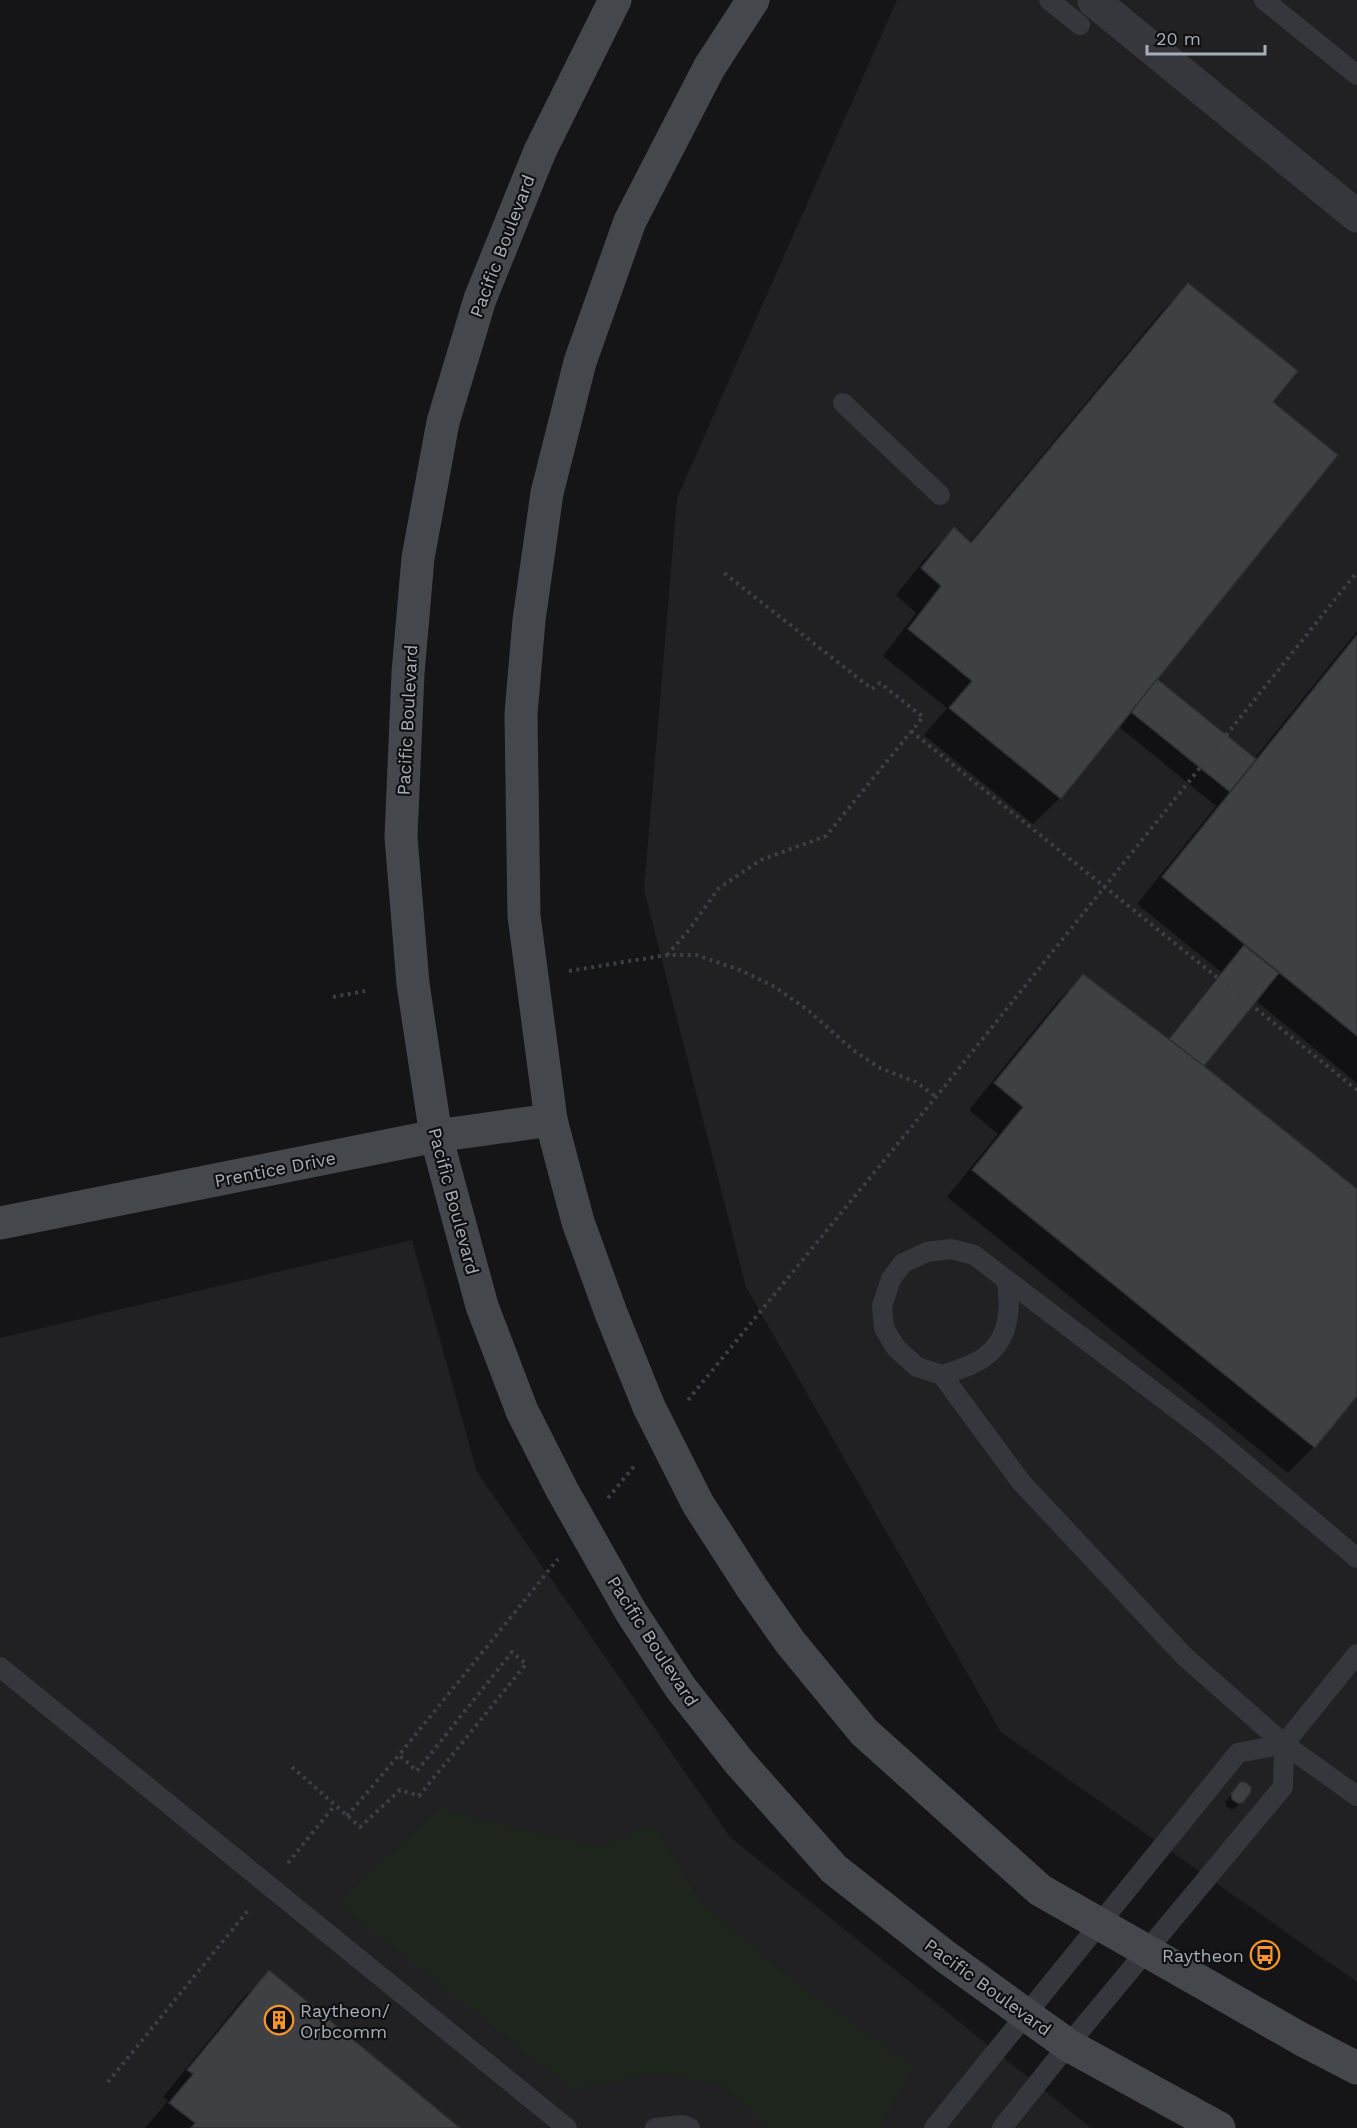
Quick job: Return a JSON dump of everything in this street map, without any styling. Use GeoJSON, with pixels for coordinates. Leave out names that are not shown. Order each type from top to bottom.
{"type":"FeatureCollection","features":[{"type":"Feature","properties":{"kind":"main road","name":"Pacific Boulevard"},"geometry":{"type":"LineString","coordinates":[[615,0],[540,151],[480,299],[443,422],[418,558],[408,673],[401,837],[413,984],[436,1136],[482,1306],[522,1411],[562,1490],[631,1612],[680,1687],[740,1762],[834,1869],[946,1957],[1068,2045],[1219,2128]]}},
{"type":"Feature","properties":{"kind":"main road"},"geometry":{"type":"LineString","coordinates":[[753,0],[709,68],[630,221],[580,362],[547,493],[529,620],[521,714],[524,916],[551,1120],[578,1222],[649,1407],[698,1504],[790,1642],[864,1732],[1040,1890],[1357,2068]]}},
{"type":"Feature","properties":{"kind":"main road","name":"Prentice Drive"},"geometry":{"type":"LineString","coordinates":[[0,1223],[436,1136],[551,1120]]}},
{"type":"Feature","properties":{"kind":"street"},"geometry":{"type":"LineString","coordinates":[[1089,9],[1357,216]]}},
{"type":"Feature","properties":{"kind":"lane"},"geometry":{"type":"LineString","coordinates":[[1049,0],[1089,9]]}},
{"type":"Feature","properties":{"kind":"lane"},"geometry":{"type":"LineString","coordinates":[[1264,0],[1357,75]]}},
{"type":"Feature","properties":{"kind":"lane"},"geometry":{"type":"LineString","coordinates":[[843,403],[940,495]]}},
{"type":"Feature","properties":{"kind":"lane"},"geometry":{"type":"LineString","coordinates":[[1357,1558],[1207,1432],[974,1255],[951,1250],[927,1252],[903,1263],[891,1279],[882,1306],[884,1328],[896,1348],[917,1366],[942,1375],[1021,1482],[1185,1656],[1284,1744],[1357,1796]]}},
{"type":"Feature","properties":{"kind":"lane"},"geometry":{"type":"LineString","coordinates":[[942,1375],[971,1366],[990,1354],[1003,1334],[1008,1315],[1007,1282]]}},
{"type":"Feature","properties":{"kind":"lane"},"geometry":{"type":"LineString","coordinates":[[1002,2128],[1068,2045],[1283,1787],[1284,1744],[1357,1654]]}},
{"type":"Feature","properties":{"kind":"lane"},"geometry":{"type":"LineString","coordinates":[[0,1667],[567,2128]]}},
{"type":"Feature","properties":{"kind":"lane"},"geometry":{"type":"LineString","coordinates":[[934,2128],[1238,1754],[1284,1744]]}},
{"type":"Feature","properties":{"kind":"lane"},"geometry":{"type":"LineString","coordinates":[[655,2128],[683,2125],[690,2128]]}},
{"type":"Feature","properties":{"kind":"path"},"geometry":{"type":"LineString","coordinates":[[697,1389],[1357,572]]}},
{"type":"Feature","properties":{"kind":"path"},"geometry":{"type":"LineString","coordinates":[[667,955],[688,931],[719,888],[761,860],[826,836],[923,717],[879,683],[872,689],[724,573]]}},
{"type":"Feature","properties":{"kind":"path"},"geometry":{"type":"LineString","coordinates":[[911,731],[1357,1090]]}},
{"type":"Feature","properties":{"kind":"path"},"geometry":{"type":"LineString","coordinates":[[567,971],[667,955],[696,955],[740,970],[775,987],[809,1011],[853,1050],[880,1068],[915,1082],[936,1096]]}},
{"type":"Feature","properties":{"kind":"path"},"geometry":{"type":"LineString","coordinates":[[333,997],[365,991]]}},
{"type":"Feature","properties":{"kind":"path"},"geometry":{"type":"LineString","coordinates":[[347,1816],[519,1607]]}},
{"type":"Feature","properties":{"kind":"path"},"geometry":{"type":"LineString","coordinates":[[292,1767],[360,1827],[400,1790],[419,1796],[526,1664],[512,1652],[417,1771],[399,1755]]}},
{"type":"Feature","properties":{"kind":"path"},"geometry":{"type":"LineString","coordinates":[[108,2082],[335,1804]]}},
{"type":"Feature","properties":{"kind":"shaded area"},"geometry":{"type":"Polygon","coordinates":[[[897,0],[1357,0],[1357,1982],[1001,1732],[746,1287],[644,890],[677,498],[897,0]]]}},
{"type":"Feature","properties":{"kind":"shaded area"},"geometry":{"type":"Polygon","coordinates":[[[412,1240],[477,1472],[730,1837],[1091,2128],[0,2128],[0,1338],[412,1240]]]}},
{"type":"Feature","properties":{"kind":"shaded area"},"geometry":{"type":"Polygon","coordinates":[[[441,1807],[489,1821],[599,1846],[653,1824],[703,1904],[798,1984],[914,2066],[880,2128],[772,2128],[721,2085],[656,2074],[572,2090],[337,1903],[441,1807]]]}},
{"type":"Feature","properties":{"kind":"building"},"geometry":{"type":"Polygon","coordinates":[[[1188,283],[1298,371],[1273,402],[1338,455],[1061,799],[949,708],[972,681],[908,629],[941,586],[921,568],[954,527],[971,543],[1188,283]]]}},
{"type":"Feature","properties":{"kind":"building"},"geometry":{"type":"Polygon","coordinates":[[[1357,635],[1357,1036],[1162,877],[1357,635]]]}},
{"type":"Feature","properties":{"kind":"building"},"geometry":{"type":"Polygon","coordinates":[[[1157,679],[1256,759],[1230,792],[1131,712],[1157,679]]]}},
{"type":"Feature","properties":{"kind":"building"},"geometry":{"type":"Polygon","coordinates":[[[1244,945],[1279,973],[1204,1066],[1169,1039],[1244,945]]]}},
{"type":"Feature","properties":{"kind":"building"},"geometry":{"type":"Polygon","coordinates":[[[1083,974],[1204,1066],[1357,1189],[1357,1396],[1315,1448],[972,1170],[1023,1107],[994,1083],[1083,974]]]}},
{"type":"Feature","properties":{"kind":"building"},"geometry":{"type":"Polygon","coordinates":[[[1240,1782],[1245,1782],[1251,1787],[1251,1792],[1243,1803],[1237,1803],[1232,1799],[1231,1794],[1240,1782]]]}},
{"type":"Feature","properties":{"kind":"building","name":"Raytheon/ Orbcomm"},"geometry":{"type":"Polygon","coordinates":[[[269,1970],[460,2128],[191,2128],[195,2123],[169,2103],[193,2074],[187,2070],[269,1970]]]}},
{"type":"Feature","properties":{"kind":"place","name":"Raytheon"},"geometry":{"type":"Point","coordinates":[1265,1955]}},
{"type":"Feature","properties":{"kind":"place","name":"Raytheon/ Orbcomm"},"geometry":{"type":"Point","coordinates":[279,2020]}}]}
